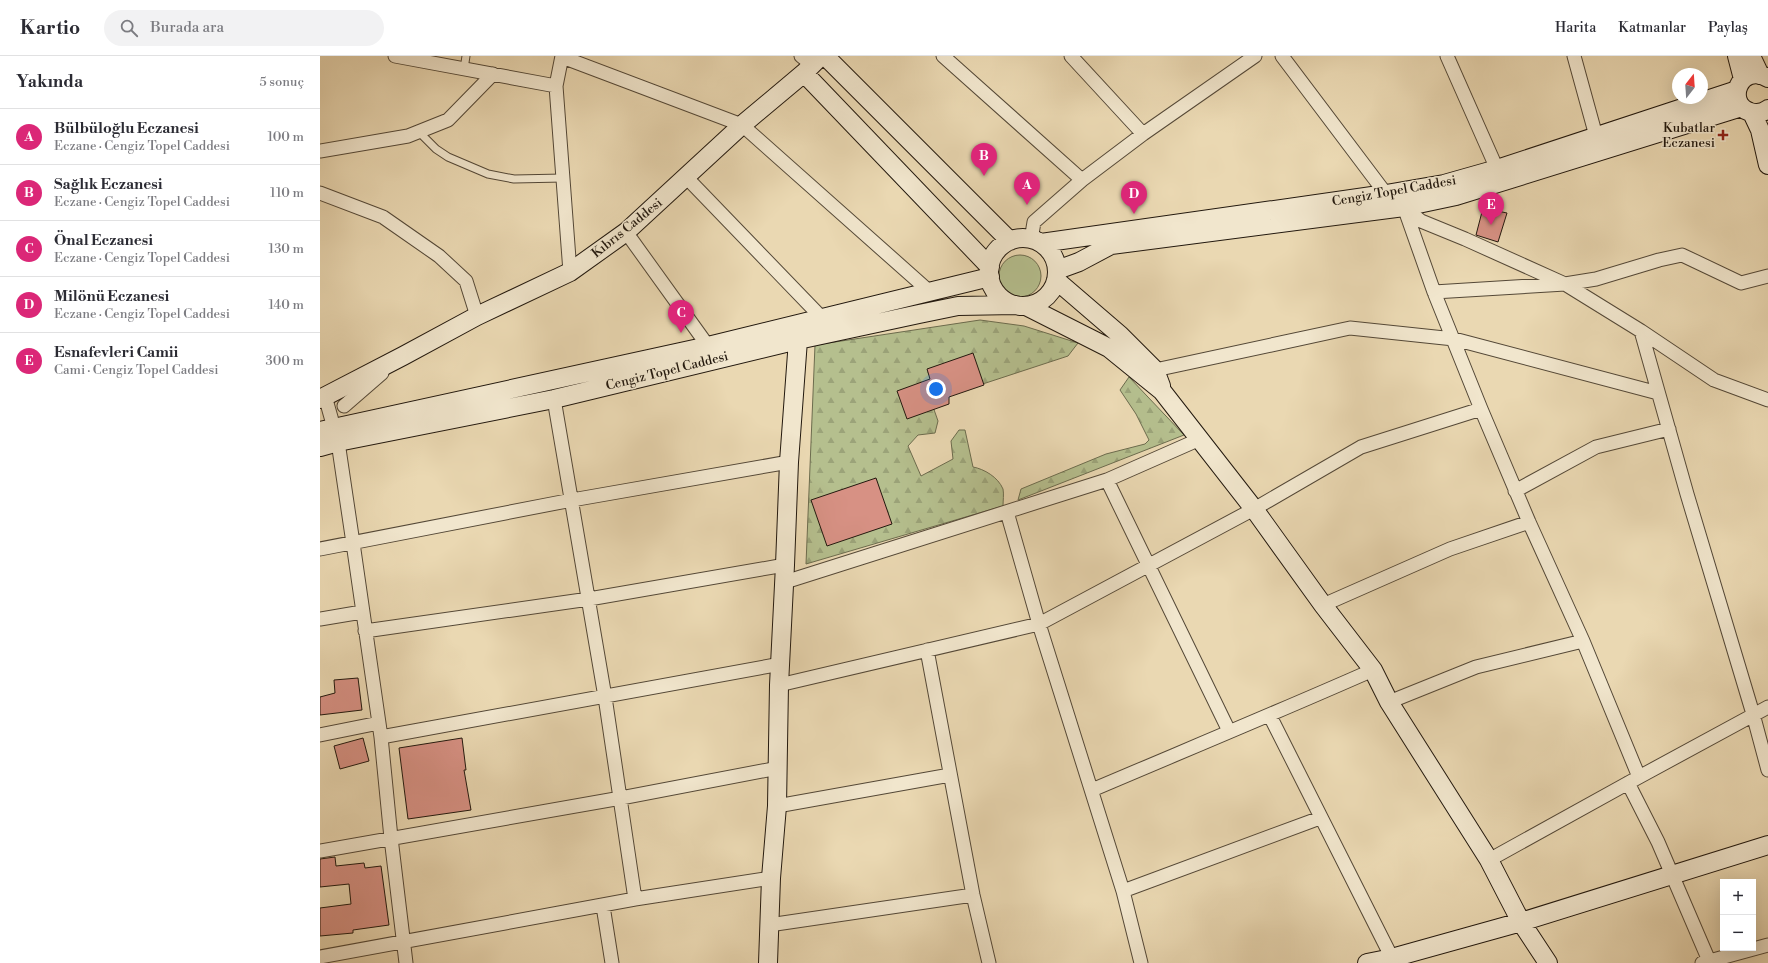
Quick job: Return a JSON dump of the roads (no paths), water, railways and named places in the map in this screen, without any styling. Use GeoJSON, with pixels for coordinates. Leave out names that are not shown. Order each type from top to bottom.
{"type":"FeatureCollection","features":[{"type":"Feature","properties":{"kind":"street"},"geometry":{"type":"LineString","coordinates":[[395,56],[466,62],[493,74],[556,86]]}},
{"type":"Feature","properties":{"kind":"street"},"geometry":{"type":"LineString","coordinates":[[570,272],[556,86],[562,56],[742,125],[930,292]]}},
{"type":"Feature","properties":{"kind":"street"},"geometry":{"type":"LineString","coordinates":[[943,56],[1082,180]]}},
{"type":"Feature","properties":{"kind":"street"},"geometry":{"type":"LineString","coordinates":[[1072,56],[1143,134]]}},
{"type":"Feature","properties":{"kind":"street"},"geometry":{"type":"LineString","coordinates":[[1036,242],[1034,222],[1082,180],[1143,134],[1255,56]]}},
{"type":"Feature","properties":{"kind":"street"},"geometry":{"type":"LineString","coordinates":[[1282,56],[1386,194]]}},
{"type":"Feature","properties":{"kind":"street"},"geometry":{"type":"LineString","coordinates":[[1446,56],[1498,169]]}},
{"type":"Feature","properties":{"kind":"street"},"geometry":{"type":"LineString","coordinates":[[1574,56],[1596,136]]}},
{"type":"Feature","properties":{"kind":"street"},"geometry":{"type":"LineString","coordinates":[[1738,56],[1752,80]]}},
{"type":"Feature","properties":{"kind":"street"},"geometry":{"type":"LineString","coordinates":[[1751,56],[1752,80],[1738,102],[1754,109],[1768,165]]}},
{"type":"Feature","properties":{"kind":"street"},"geometry":{"type":"LineString","coordinates":[[813,61],[1010,241]]}},
{"type":"Feature","properties":{"kind":"street"},"geometry":{"type":"LineString","coordinates":[[813,61],[990,272]]}},
{"type":"Feature","properties":{"kind":"street","name":"Kıbrıs Caddesi"},"geometry":{"type":"LineString","coordinates":[[325,396],[477,316],[570,272],[626,232],[813,61]]}},
{"type":"Feature","properties":{"kind":"street"},"geometry":{"type":"LineString","coordinates":[[320,151],[408,136],[448,120],[493,74]]}},
{"type":"Feature","properties":{"kind":"street","name":"Cengiz Topel Caddesi"},"geometry":{"type":"LineString","coordinates":[[1036,242],[1386,194],[1444,184],[1498,169],[1596,136],[1752,80]]}},
{"type":"Feature","properties":{"kind":"street","name":"Cengiz Topel Caddesi"},"geometry":{"type":"LineString","coordinates":[[1057,275],[1111,245],[1404,207],[1456,196],[1754,109]]}},
{"type":"Feature","properties":{"kind":"street"},"geometry":{"type":"LineString","coordinates":[[686,177],[822,318]]}},
{"type":"Feature","properties":{"kind":"street"},"geometry":{"type":"LineString","coordinates":[[320,193],[383,217],[439,256],[466,281],[477,316]]}},
{"type":"Feature","properties":{"kind":"street"},"geometry":{"type":"LineString","coordinates":[[1404,207],[1421,221],[1565,284],[1641,331],[1714,380],[1768,400]]}},
{"type":"Feature","properties":{"kind":"street"},"geometry":{"type":"LineString","coordinates":[[1404,207],[1434,292],[1515,491],[1584,641],[1633,780],[1707,962],[1768,945]]}},
{"type":"Feature","properties":{"kind":"street"},"geometry":{"type":"LineString","coordinates":[[626,232],[708,346]]}},
{"type":"Feature","properties":{"kind":"street"},"geometry":{"type":"LineString","coordinates":[[1021,306],[1036,304],[1046,298],[1052,290],[1057,275],[1054,259],[1049,250],[1036,242],[1020,239],[1010,241],[1000,247],[993,256],[990,272],[992,287],[1006,302],[1021,306],[1109,348],[1162,391],[1254,509],[1323,605],[1373,670],[1389,702],[1489,860],[1521,922],[1548,963]]}},
{"type":"Feature","properties":{"kind":"street"},"geometry":{"type":"LineString","coordinates":[[1434,292],[1565,284],[1596,279],[1659,260],[1682,255],[1741,283],[1768,276]]}},
{"type":"Feature","properties":{"kind":"street","name":"Cengiz Topel Caddesi"},"geometry":{"type":"LineString","coordinates":[[320,447],[334,432],[708,346],[930,292],[990,272]]}},
{"type":"Feature","properties":{"kind":"street"},"geometry":{"type":"LineString","coordinates":[[1057,275],[1155,370],[1162,391]]}},
{"type":"Feature","properties":{"kind":"street","name":"Cengiz Topel Caddesi"},"geometry":{"type":"LineString","coordinates":[[334,432],[554,399],[798,340],[958,306],[1021,306]]}},
{"type":"Feature","properties":{"kind":"street"},"geometry":{"type":"LineString","coordinates":[[1155,370],[1350,328],[1454,339],[1658,393]]}},
{"type":"Feature","properties":{"kind":"street"},"geometry":{"type":"LineString","coordinates":[[1641,331],[1768,770]]}},
{"type":"Feature","properties":{"kind":"street"},"geometry":{"type":"LineString","coordinates":[[768,963],[771,878],[777,806],[779,685],[789,462],[798,340]]}},
{"type":"Feature","properties":{"kind":"street"},"geometry":{"type":"LineString","coordinates":[[344,406],[403,356]]}},
{"type":"Feature","properties":{"kind":"street"},"geometry":{"type":"LineString","coordinates":[[334,432],[347,414],[344,406],[336,396],[325,396],[334,432],[353,543],[379,723],[406,963]]}},
{"type":"Feature","properties":{"kind":"street"},"geometry":{"type":"LineString","coordinates":[[554,399],[605,697],[635,899]]}},
{"type":"Feature","properties":{"kind":"street"},"geometry":{"type":"LineString","coordinates":[[779,685],[1039,624],[1254,509],[1361,447],[1481,409]]}},
{"type":"Feature","properties":{"kind":"street"},"geometry":{"type":"LineString","coordinates":[[1515,491],[1596,447],[1669,429]]}},
{"type":"Feature","properties":{"kind":"street"},"geometry":{"type":"LineString","coordinates":[[365,630],[785,574],[1007,512],[1107,480],[1200,439]]}},
{"type":"Feature","properties":{"kind":"street"},"geometry":{"type":"LineString","coordinates":[[320,549],[572,500],[789,462]]}},
{"type":"Feature","properties":{"kind":"street"},"geometry":{"type":"LineString","coordinates":[[1107,480],[1229,731]]}},
{"type":"Feature","properties":{"kind":"street"},"geometry":{"type":"LineString","coordinates":[[1007,512],[1039,624],[1123,891],[1141,963]]}},
{"type":"Feature","properties":{"kind":"street"},"geometry":{"type":"LineString","coordinates":[[1323,605],[1450,549],[1529,522]]}},
{"type":"Feature","properties":{"kind":"street"},"geometry":{"type":"LineString","coordinates":[[320,619],[362,612]]}},
{"type":"Feature","properties":{"kind":"street"},"geometry":{"type":"LineString","coordinates":[[1389,702],[1476,667],[1584,641]]}},
{"type":"Feature","properties":{"kind":"street"},"geometry":{"type":"LineString","coordinates":[[927,650],[973,895],[989,963]]}},
{"type":"Feature","properties":{"kind":"street"},"geometry":{"type":"LineString","coordinates":[[381,737],[780,664]]}},
{"type":"Feature","properties":{"kind":"street"},"geometry":{"type":"LineString","coordinates":[[1092,790],[1229,731],[1270,716],[1373,670]]}},
{"type":"Feature","properties":{"kind":"street"},"geometry":{"type":"LineString","coordinates":[[1489,860],[1768,707]]}},
{"type":"Feature","properties":{"kind":"street"},"geometry":{"type":"LineString","coordinates":[[1270,716],[1320,818],[1392,958]]}},
{"type":"Feature","properties":{"kind":"street"},"geometry":{"type":"LineString","coordinates":[[320,735],[379,723]]}},
{"type":"Feature","properties":{"kind":"street"},"geometry":{"type":"LineString","coordinates":[[320,851],[621,798],[778,768]]}},
{"type":"Feature","properties":{"kind":"street"},"geometry":{"type":"LineString","coordinates":[[777,806],[950,775]]}},
{"type":"Feature","properties":{"kind":"street"},"geometry":{"type":"LineString","coordinates":[[1123,891],[1320,818]]}},
{"type":"Feature","properties":{"kind":"street"},"geometry":{"type":"LineString","coordinates":[[1369,963],[1521,922],[1768,845]]}},
{"type":"Feature","properties":{"kind":"street"},"geometry":{"type":"LineString","coordinates":[[320,957],[635,899],[771,878]]}},
{"type":"Feature","properties":{"kind":"street"},"geometry":{"type":"LineString","coordinates":[[769,925],[973,895]]}},
{"type":"Feature","properties":{"kind":"street"},"geometry":{"type":"LineString","coordinates":[[603,906],[612,963]]}},
{"type":"Feature","properties":{"kind":"lane"},"geometry":{"type":"LineString","coordinates":[[419,132],[436,149],[448,157],[488,174],[514,179],[563,178]]}},
{"type":"Feature","properties":{"kind":"place","name":"Kubatlar Eczanesi"},"geometry":{"type":"Point","coordinates":[1723,135]}},
{"type":"Feature","properties":{"kind":"place","name":"Sağlık Eczanesi"},"geometry":{"type":"Point","coordinates":[984,176]}},
{"type":"Feature","properties":{"kind":"place","name":"Bülbüloğlu Eczanesi"},"geometry":{"type":"Point","coordinates":[1027,205]}},
{"type":"Feature","properties":{"kind":"place","name":"Milönü Eczanesi"},"geometry":{"type":"Point","coordinates":[1134,214]}},
{"type":"Feature","properties":{"kind":"place","name":"Esnafevleri Camii"},"geometry":{"type":"Point","coordinates":[1491,225]}},
{"type":"Feature","properties":{"kind":"place","name":"Önal Eczanesi"},"geometry":{"type":"Point","coordinates":[681,333]}}]}
